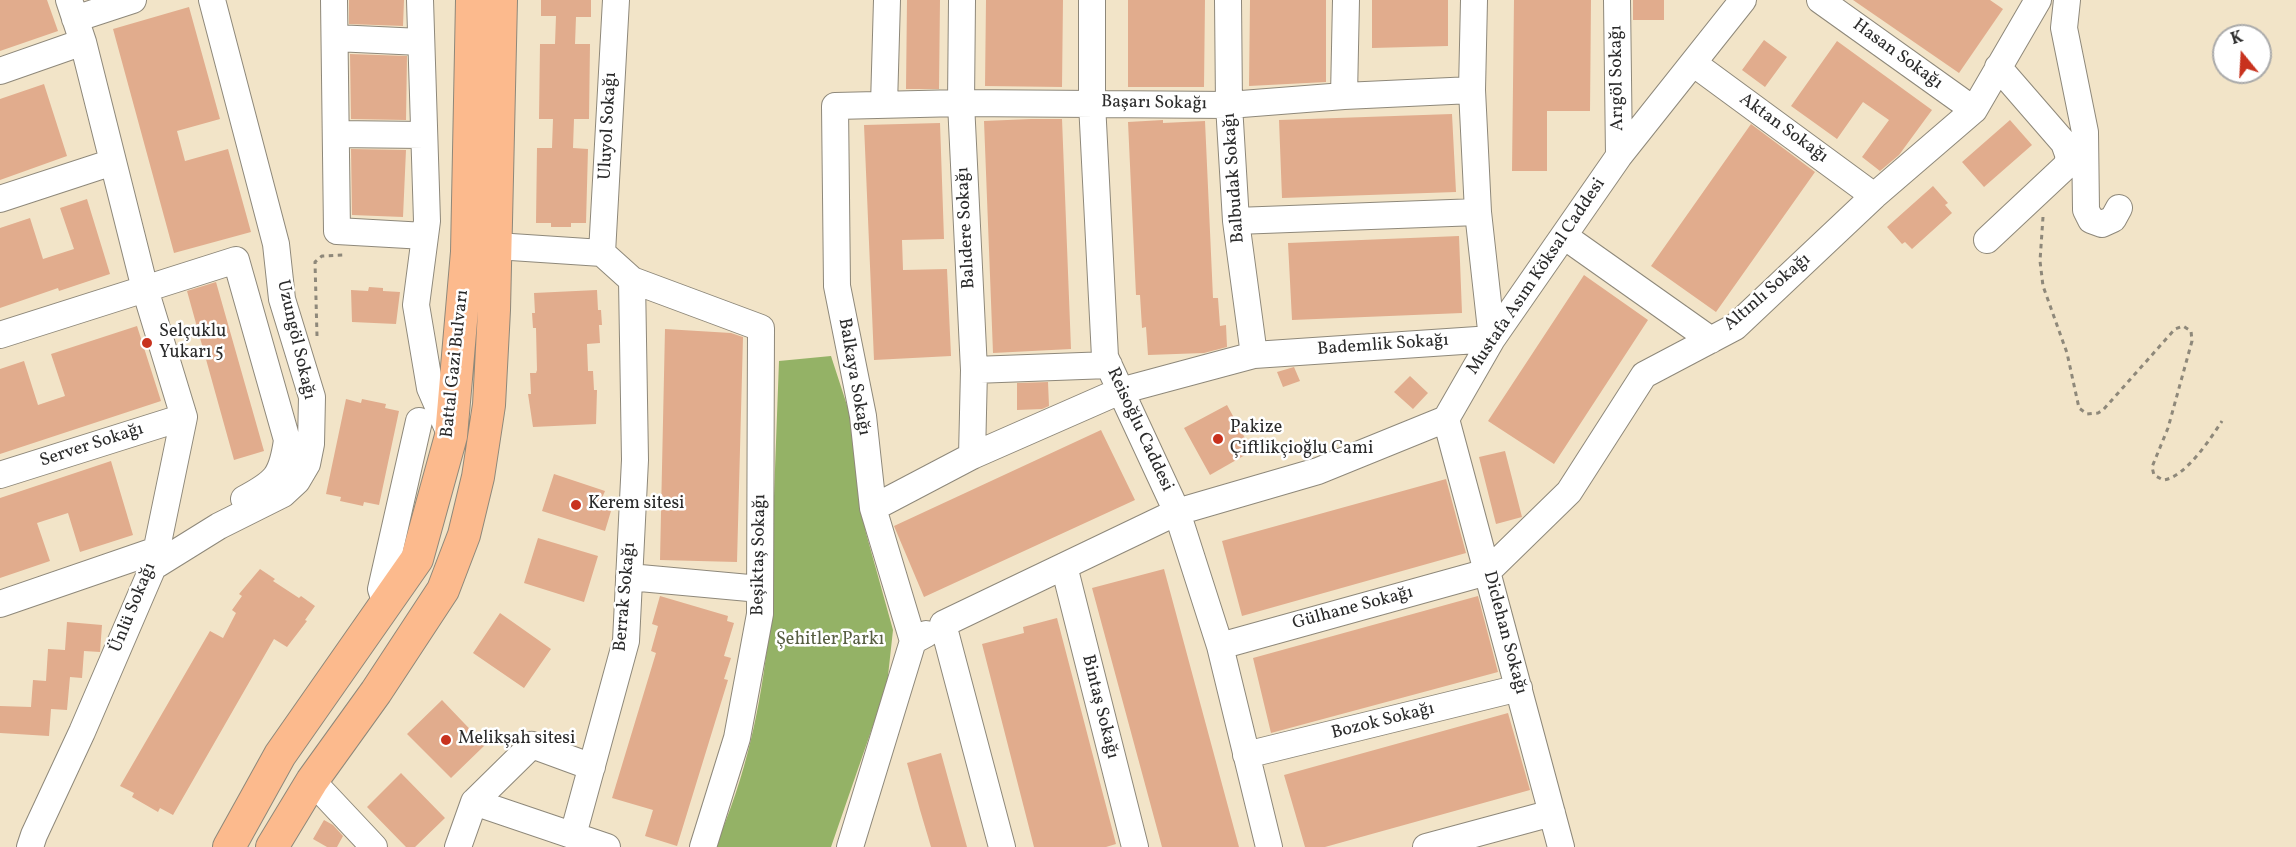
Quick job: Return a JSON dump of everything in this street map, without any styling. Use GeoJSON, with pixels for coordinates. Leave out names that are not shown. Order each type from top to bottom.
{"type":"FeatureCollection","features":[{"type":"Feature","properties":{"kind":"main road","name":"Battal Gazi Bulvarı"},"geometry":{"type":"LineString","coordinates":[[229,847],[280,755],[417,559],[451,436],[467,252],[472,0]]}},
{"type":"Feature","properties":{"kind":"main road","name":"Battal Gazi Bulvarı"},"geometry":{"type":"LineString","coordinates":[[272,847],[312,780],[376,692],[443,590],[464,535],[478,477],[489,405],[496,246],[501,0]]}},
{"type":"Feature","properties":{"kind":"street"},"geometry":{"type":"LineString","coordinates":[[0,71],[76,20],[133,0]]}},
{"type":"Feature","properties":{"kind":"street","name":"Uzungöl Sokağı"},"geometry":{"type":"LineString","coordinates":[[0,604],[155,559],[283,494],[297,481],[307,464],[311,444],[312,398],[282,299],[276,244],[212,0]]}},
{"type":"Feature","properties":{"kind":"street"},"geometry":{"type":"LineString","coordinates":[[334,0],[337,231],[425,236]]}},
{"type":"Feature","properties":{"kind":"street"},"geometry":{"type":"LineString","coordinates":[[420,0],[427,221],[416,305],[430,388],[451,436]]}},
{"type":"Feature","properties":{"kind":"street","name":"Uluyol Sokağı"},"geometry":{"type":"LineString","coordinates":[[602,253],[616,0]]}},
{"type":"Feature","properties":{"kind":"street"},"geometry":{"type":"LineString","coordinates":[[884,105],[887,0]]}},
{"type":"Feature","properties":{"kind":"street","name":"Balıdere Sokağı"},"geometry":{"type":"LineString","coordinates":[[962,0],[961,103],[974,370],[972,456]]}},
{"type":"Feature","properties":{"kind":"street","name":"Reisoğlu Caddesi"},"geometry":{"type":"LineString","coordinates":[[1092,0],[1092,104],[1105,357],[1177,512],[1220,646],[1269,847]]}},
{"type":"Feature","properties":{"kind":"street","name":"Balbudak Sokağı"},"geometry":{"type":"LineString","coordinates":[[1228,0],[1229,105],[1236,221],[1254,355]]}},
{"type":"Feature","properties":{"kind":"street"},"geometry":{"type":"LineString","coordinates":[[1344,96],[1346,0]]}},
{"type":"Feature","properties":{"kind":"street"},"geometry":{"type":"LineString","coordinates":[[1474,0],[1472,90],[1478,212],[1492,339]]}},
{"type":"Feature","properties":{"kind":"street","name":"Arıgöl Sokağı"},"geometry":{"type":"LineString","coordinates":[[1617,0],[1618,156]]}},
{"type":"Feature","properties":{"kind":"street","name":"Mustafa Asım Köksal Caddesi"},"geometry":{"type":"LineString","coordinates":[[1446,419],[1492,339],[1618,156],[1743,0]]}},
{"type":"Feature","properties":{"kind":"street","name":"Hasan Sokağı"},"geometry":{"type":"LineString","coordinates":[[1820,0],[1974,110]]}},
{"type":"Feature","properties":{"kind":"street"},"geometry":{"type":"LineString","coordinates":[[2067,0],[2064,28],[2085,132],[2086,210],[2091,220],[2102,224],[2113,219],[2119,208]]}},
{"type":"Feature","properties":{"kind":"street","name":"Altınlı Sokağı"},"geometry":{"type":"LineString","coordinates":[[1487,572],[1569,492],[1644,375],[1735,327],[1874,196],[1974,110],[2033,2]]}},
{"type":"Feature","properties":{"kind":"street","name":"Ünlü Sokağı"},"geometry":{"type":"LineString","coordinates":[[30,847],[82,732],[155,559],[184,417],[145,289],[76,20]]}},
{"type":"Feature","properties":{"kind":"street"},"geometry":{"type":"LineString","coordinates":[[334,38],[421,42]]}},
{"type":"Feature","properties":{"kind":"street","name":"Aktan Sokağı"},"geometry":{"type":"LineString","coordinates":[[1693,63],[1874,196]]}},
{"type":"Feature","properties":{"kind":"street"},"geometry":{"type":"LineString","coordinates":[[1987,240],[2066,166],[2069,157],[2068,147],[1998,67]]}},
{"type":"Feature","properties":{"kind":"street","name":"Başarı Sokağı"},"geometry":{"type":"LineString","coordinates":[[835,106],[961,103],[1229,105],[1344,96],[1472,90]]}},
{"type":"Feature","properties":{"kind":"street","name":"Balkaya Sokağı"},"geometry":{"type":"LineString","coordinates":[[835,106],[837,286],[863,417],[873,508],[912,641]]}},
{"type":"Feature","properties":{"kind":"street"},"geometry":{"type":"LineString","coordinates":[[336,134],[424,135]]}},
{"type":"Feature","properties":{"kind":"street"},"geometry":{"type":"LineString","coordinates":[[0,199],[113,162]]}},
{"type":"Feature","properties":{"kind":"street"},"geometry":{"type":"LineString","coordinates":[[1236,221],[1478,212]]}},
{"type":"Feature","properties":{"kind":"street"},"geometry":{"type":"LineString","coordinates":[[1564,236],[1711,340]]}},
{"type":"Feature","properties":{"kind":"street"},"geometry":{"type":"LineString","coordinates":[[496,246],[602,253],[632,279]]}},
{"type":"Feature","properties":{"kind":"street"},"geometry":{"type":"LineString","coordinates":[[0,335],[236,260],[287,440],[283,467],[266,488],[227,508],[219,526]]}},
{"type":"Feature","properties":{"kind":"street","name":"Beşiktaş Sokağı"},"geometry":{"type":"LineString","coordinates":[[632,279],[761,328],[760,614],[737,738],[703,847]]}},
{"type":"Feature","properties":{"kind":"street","name":"Berrak Sokağı"},"geometry":{"type":"LineString","coordinates":[[573,836],[626,641],[635,460],[632,279]]}},
{"type":"Feature","properties":{"kind":"street","name":"Bademlik Sokağı"},"geometry":{"type":"LineString","coordinates":[[873,508],[972,456],[1120,391],[1254,355],[1492,339]]}},
{"type":"Feature","properties":{"kind":"street"},"geometry":{"type":"LineString","coordinates":[[974,370],[1109,365]]}},
{"type":"Feature","properties":{"kind":"street","name":"Server Sokağı"},"geometry":{"type":"LineString","coordinates":[[0,475],[184,417]]}},
{"type":"Feature","properties":{"kind":"street"},"geometry":{"type":"LineString","coordinates":[[850,847],[912,641],[1177,512],[1318,471],[1446,419]]}},
{"type":"Feature","properties":{"kind":"street","name":"Diclehan Sokağı"},"geometry":{"type":"LineString","coordinates":[[1446,419],[1561,847]]}},
{"type":"Feature","properties":{"kind":"street"},"geometry":{"type":"LineString","coordinates":[[386,603],[381,589],[418,422]]}},
{"type":"Feature","properties":{"kind":"street","name":"Bintaş Sokağı"},"geometry":{"type":"LineString","coordinates":[[1064,566],[1135,847]]}},
{"type":"Feature","properties":{"kind":"street","name":"Gülhane Sokağı"},"geometry":{"type":"LineString","coordinates":[[1220,646],[1487,572]]}},
{"type":"Feature","properties":{"kind":"street"},"geometry":{"type":"LineString","coordinates":[[629,578],[760,589]]}},
{"type":"Feature","properties":{"kind":"street"},"geometry":{"type":"LineString","coordinates":[[943,624],[1002,847]]}},
{"type":"Feature","properties":{"kind":"street","name":"Bozok Sokağı"},"geometry":{"type":"LineString","coordinates":[[1246,755],[1519,688]]}},
{"type":"Feature","properties":{"kind":"street"},"geometry":{"type":"LineString","coordinates":[[458,847],[474,802],[532,745],[592,767]]}},
{"type":"Feature","properties":{"kind":"street"},"geometry":{"type":"LineString","coordinates":[[312,780],[374,847]]}},
{"type":"Feature","properties":{"kind":"street"},"geometry":{"type":"LineString","coordinates":[[474,802],[607,847]]}},
{"type":"Feature","properties":{"kind":"street"},"geometry":{"type":"LineString","coordinates":[[1426,847],[1552,813]]}},
{"type":"Feature","properties":{"kind":"path"},"geometry":{"type":"LineString","coordinates":[[2038,192],[2043,213],[2040,261],[2043,286],[2067,353],[2079,408],[2082,412],[2093,415],[2103,410],[2175,329],[2183,326],[2191,331],[2192,341],[2168,428],[2152,467],[2154,475],[2163,480],[2173,476],[2201,451],[2222,421]]}},
{"type":"Feature","properties":{"kind":"path"},"geometry":{"type":"LineString","coordinates":[[318,342],[315,262],[322,256],[347,255]]}},
{"type":"Feature","properties":{"kind":"green space","name":"Şehitler Parkı"},"geometry":{"type":"Polygon","coordinates":[[[831,356],[856,433],[861,508],[893,630],[887,685],[831,847],[715,847],[744,768],[757,714],[766,659],[779,361],[831,356]]]}},
{"type":"Feature","properties":{"kind":"building"},"geometry":{"type":"Polygon","coordinates":[[[0,0],[47,0],[58,31],[0,51],[0,0]]]}},
{"type":"Feature","properties":{"kind":"building"},"geometry":{"type":"Polygon","coordinates":[[[349,0],[404,0],[403,26],[349,24],[349,0]]]}},
{"type":"Feature","properties":{"kind":"building"},"geometry":{"type":"Polygon","coordinates":[[[541,0],[591,0],[591,17],[576,17],[575,44],[590,44],[589,119],[574,119],[573,148],[588,149],[586,223],[571,223],[571,227],[551,227],[551,223],[536,223],[537,148],[552,148],[553,119],[539,119],[540,44],[555,44],[556,16],[541,16],[541,0]]]}},
{"type":"Feature","properties":{"kind":"building"},"geometry":{"type":"Polygon","coordinates":[[[907,0],[940,0],[939,89],[906,89],[907,0]]]}},
{"type":"Feature","properties":{"kind":"building"},"geometry":{"type":"Polygon","coordinates":[[[986,0],[1063,0],[1062,87],[985,86],[986,0]]]}},
{"type":"Feature","properties":{"kind":"building"},"geometry":{"type":"Polygon","coordinates":[[[1128,0],[1205,0],[1204,87],[1128,87],[1128,0]]]}},
{"type":"Feature","properties":{"kind":"building"},"geometry":{"type":"Polygon","coordinates":[[[1250,0],[1326,0],[1326,82],[1249,86],[1250,0]]]}},
{"type":"Feature","properties":{"kind":"building"},"geometry":{"type":"Polygon","coordinates":[[[1372,0],[1448,0],[1448,46],[1372,48],[1372,0]]]}},
{"type":"Feature","properties":{"kind":"building"},"geometry":{"type":"Polygon","coordinates":[[[1514,0],[1591,0],[1590,111],[1547,111],[1547,171],[1512,171],[1514,0]]]}},
{"type":"Feature","properties":{"kind":"building"},"geometry":{"type":"Polygon","coordinates":[[[1633,0],[1664,0],[1664,20],[1633,20],[1633,0]]]}},
{"type":"Feature","properties":{"kind":"building"},"geometry":{"type":"Polygon","coordinates":[[[1853,0],[1990,0],[2003,9],[1959,73],[1853,0]]]}},
{"type":"Feature","properties":{"kind":"building"},"geometry":{"type":"Polygon","coordinates":[[[189,7],[220,119],[177,131],[185,161],[228,149],[251,232],[174,253],[113,29],[189,7]]]}},
{"type":"Feature","properties":{"kind":"building"},"geometry":{"type":"Polygon","coordinates":[[[1764,40],[1787,57],[1765,87],[1742,70],[1764,40]]]}},
{"type":"Feature","properties":{"kind":"building"},"geometry":{"type":"Polygon","coordinates":[[[1837,41],[1932,110],[1899,155],[1880,171],[1862,157],[1889,120],[1863,102],[1837,139],[1791,106],[1837,41]]]}},
{"type":"Feature","properties":{"kind":"building"},"geometry":{"type":"Polygon","coordinates":[[[350,54],[407,56],[406,120],[351,119],[350,54]]]}},
{"type":"Feature","properties":{"kind":"building"},"geometry":{"type":"Polygon","coordinates":[[[44,84],[67,156],[0,180],[0,99],[44,84]]]}},
{"type":"Feature","properties":{"kind":"building"},"geometry":{"type":"Polygon","coordinates":[[[1452,114],[1456,192],[1282,198],[1279,120],[1452,114]]]}},
{"type":"Feature","properties":{"kind":"building"},"geometry":{"type":"Polygon","coordinates":[[[1062,119],[1071,349],[993,353],[984,121],[1062,119]]]}},
{"type":"Feature","properties":{"kind":"building"},"geometry":{"type":"Polygon","coordinates":[[[1163,120],[1163,123],[1205,121],[1213,298],[1218,298],[1220,326],[1226,325],[1227,347],[1204,353],[1148,355],[1146,327],[1142,328],[1140,295],[1136,295],[1128,122],[1163,120]]]}},
{"type":"Feature","properties":{"kind":"building"},"geometry":{"type":"Polygon","coordinates":[[[2010,120],[2032,145],[1984,187],[1962,162],[2010,120]]]}},
{"type":"Feature","properties":{"kind":"building"},"geometry":{"type":"Polygon","coordinates":[[[940,123],[944,239],[902,240],[903,270],[947,269],[951,356],[874,360],[864,125],[940,123]]]}},
{"type":"Feature","properties":{"kind":"building"},"geometry":{"type":"Polygon","coordinates":[[[1751,124],[1815,172],[1716,312],[1651,266],[1751,124]]]}},
{"type":"Feature","properties":{"kind":"building"},"geometry":{"type":"Polygon","coordinates":[[[351,149],[406,150],[403,217],[352,215],[351,149]]]}},
{"type":"Feature","properties":{"kind":"building"},"geometry":{"type":"Polygon","coordinates":[[[1933,186],[1948,203],[1945,205],[1952,213],[1912,249],[1905,242],[1902,244],[1887,227],[1933,186]]]}},
{"type":"Feature","properties":{"kind":"building"},"geometry":{"type":"Polygon","coordinates":[[[87,199],[110,274],[59,291],[58,288],[0,308],[0,228],[30,218],[43,259],[74,249],[60,208],[87,199]]]}},
{"type":"Feature","properties":{"kind":"building"},"geometry":{"type":"Polygon","coordinates":[[[1459,236],[1462,313],[1292,320],[1288,243],[1459,236]]]}},
{"type":"Feature","properties":{"kind":"building"},"geometry":{"type":"Polygon","coordinates":[[[1584,275],[1648,320],[1554,464],[1488,421],[1584,275]]]}},
{"type":"Feature","properties":{"kind":"building"},"geometry":{"type":"Polygon","coordinates":[[[216,282],[264,451],[234,460],[187,291],[216,282]]]}},
{"type":"Feature","properties":{"kind":"building"},"geometry":{"type":"Polygon","coordinates":[[[369,287],[400,292],[396,324],[352,322],[351,290],[368,291],[369,287]]]}},
{"type":"Feature","properties":{"kind":"building"},"geometry":{"type":"Polygon","coordinates":[[[597,290],[598,310],[601,310],[602,325],[599,325],[600,343],[587,344],[588,371],[593,371],[594,390],[597,390],[596,424],[533,427],[528,394],[531,394],[530,373],[536,373],[537,370],[536,328],[533,328],[532,313],[535,313],[534,293],[597,290]]]}},
{"type":"Feature","properties":{"kind":"building"},"geometry":{"type":"Polygon","coordinates":[[[137,326],[161,401],[0,454],[0,369],[24,361],[38,405],[65,396],[51,354],[137,326]]]}},
{"type":"Feature","properties":{"kind":"building"},"geometry":{"type":"Polygon","coordinates":[[[665,329],[731,333],[743,337],[737,562],[660,560],[665,329]]]}},
{"type":"Feature","properties":{"kind":"building"},"geometry":{"type":"Polygon","coordinates":[[[1294,367],[1300,381],[1283,387],[1277,372],[1294,367]]]}},
{"type":"Feature","properties":{"kind":"building"},"geometry":{"type":"Polygon","coordinates":[[[1410,376],[1428,393],[1413,409],[1394,392],[1410,376]]]}},
{"type":"Feature","properties":{"kind":"building"},"geometry":{"type":"Polygon","coordinates":[[[1048,382],[1049,406],[1042,409],[1017,410],[1017,383],[1048,382]]]}},
{"type":"Feature","properties":{"kind":"building"},"geometry":{"type":"Polygon","coordinates":[[[346,399],[361,403],[362,399],[386,404],[385,408],[399,411],[379,505],[364,502],[363,506],[340,501],[341,497],[326,494],[346,399]]]}},
{"type":"Feature","properties":{"kind":"building","name":"Pakize Çiftlikçioğlu Cami"},"geometry":{"type":"Polygon","coordinates":[[[1227,405],[1252,451],[1210,475],[1184,428],[1227,405]]]}},
{"type":"Feature","properties":{"kind":"building"},"geometry":{"type":"Polygon","coordinates":[[[1101,430],[1135,500],[924,597],[894,526],[1101,430]]]}},
{"type":"Feature","properties":{"kind":"building"},"geometry":{"type":"Polygon","coordinates":[[[1505,451],[1522,517],[1496,524],[1479,457],[1505,451]]]}},
{"type":"Feature","properties":{"kind":"building"},"geometry":{"type":"Polygon","coordinates":[[[111,461],[133,535],[80,552],[68,513],[37,523],[50,561],[0,578],[0,498],[111,461]]]}},
{"type":"Feature","properties":{"kind":"building","name":"Kerem sitesi"},"geometry":{"type":"Polygon","coordinates":[[[554,474],[605,491],[602,498],[609,500],[606,509],[611,511],[605,531],[542,511],[554,474]]]}},
{"type":"Feature","properties":{"kind":"building"},"geometry":{"type":"Polygon","coordinates":[[[1446,479],[1466,553],[1242,616],[1222,541],[1446,479]]]}},
{"type":"Feature","properties":{"kind":"building"},"geometry":{"type":"Polygon","coordinates":[[[538,538],[598,556],[584,602],[524,583],[538,538]]]}},
{"type":"Feature","properties":{"kind":"building"},"geometry":{"type":"Polygon","coordinates":[[[260,569],[275,579],[273,581],[315,606],[305,620],[307,621],[287,647],[274,639],[173,815],[160,808],[158,812],[132,797],[134,793],[120,786],[210,631],[223,638],[236,613],[232,610],[242,596],[239,594],[260,569]]]}},
{"type":"Feature","properties":{"kind":"building"},"geometry":{"type":"Polygon","coordinates":[[[1164,569],[1239,847],[1162,847],[1092,588],[1164,569]]]}},
{"type":"Feature","properties":{"kind":"building"},"geometry":{"type":"Polygon","coordinates":[[[660,596],[728,616],[727,621],[734,623],[724,656],[731,658],[724,679],[728,680],[677,846],[645,836],[653,810],[612,798],[656,653],[651,651],[658,626],[652,624],[660,596]]]}},
{"type":"Feature","properties":{"kind":"building"},"geometry":{"type":"Polygon","coordinates":[[[1478,596],[1498,672],[1271,733],[1253,658],[1478,596]]]}},
{"type":"Feature","properties":{"kind":"building"},"geometry":{"type":"Polygon","coordinates":[[[500,613],[551,649],[524,688],[473,653],[500,613]]]}},
{"type":"Feature","properties":{"kind":"building"},"geometry":{"type":"Polygon","coordinates":[[[1057,618],[1116,844],[1106,847],[1034,847],[982,644],[1024,633],[1023,627],[1057,618]]]}},
{"type":"Feature","properties":{"kind":"building"},"geometry":{"type":"Polygon","coordinates":[[[67,622],[102,625],[100,652],[84,651],[82,678],[70,677],[67,710],[51,709],[49,736],[0,733],[0,706],[31,707],[33,680],[46,681],[48,649],[65,650],[67,622]]]}},
{"type":"Feature","properties":{"kind":"building","name":"Melikşah sitesi"},"geometry":{"type":"Polygon","coordinates":[[[442,700],[485,745],[451,778],[407,734],[442,700]]]}},
{"type":"Feature","properties":{"kind":"building"},"geometry":{"type":"Polygon","coordinates":[[[1508,713],[1530,790],[1325,847],[1305,847],[1284,775],[1508,713]]]}},
{"type":"Feature","properties":{"kind":"building"},"geometry":{"type":"Polygon","coordinates":[[[941,753],[967,847],[931,847],[907,763],[941,753]]]}},
{"type":"Feature","properties":{"kind":"building"},"geometry":{"type":"Polygon","coordinates":[[[401,773],[445,818],[415,847],[406,847],[367,807],[401,773]]]}},
{"type":"Feature","properties":{"kind":"building"},"geometry":{"type":"Polygon","coordinates":[[[324,820],[333,825],[343,836],[337,847],[327,847],[313,839],[324,820]]]}},
{"type":"Feature","properties":{"kind":"place","name":"Selçuklu Yukarı 5"},"geometry":{"type":"Point","coordinates":[147,343]}},
{"type":"Feature","properties":{"kind":"place","name":"Pakize Çiftlikçioğlu Cami"},"geometry":{"type":"Point","coordinates":[1218,439]}},
{"type":"Feature","properties":{"kind":"place","name":"Kerem sitesi"},"geometry":{"type":"Point","coordinates":[576,505]}},
{"type":"Feature","properties":{"kind":"place","name":"Melikşah sitesi"},"geometry":{"type":"Point","coordinates":[446,740]}}]}
